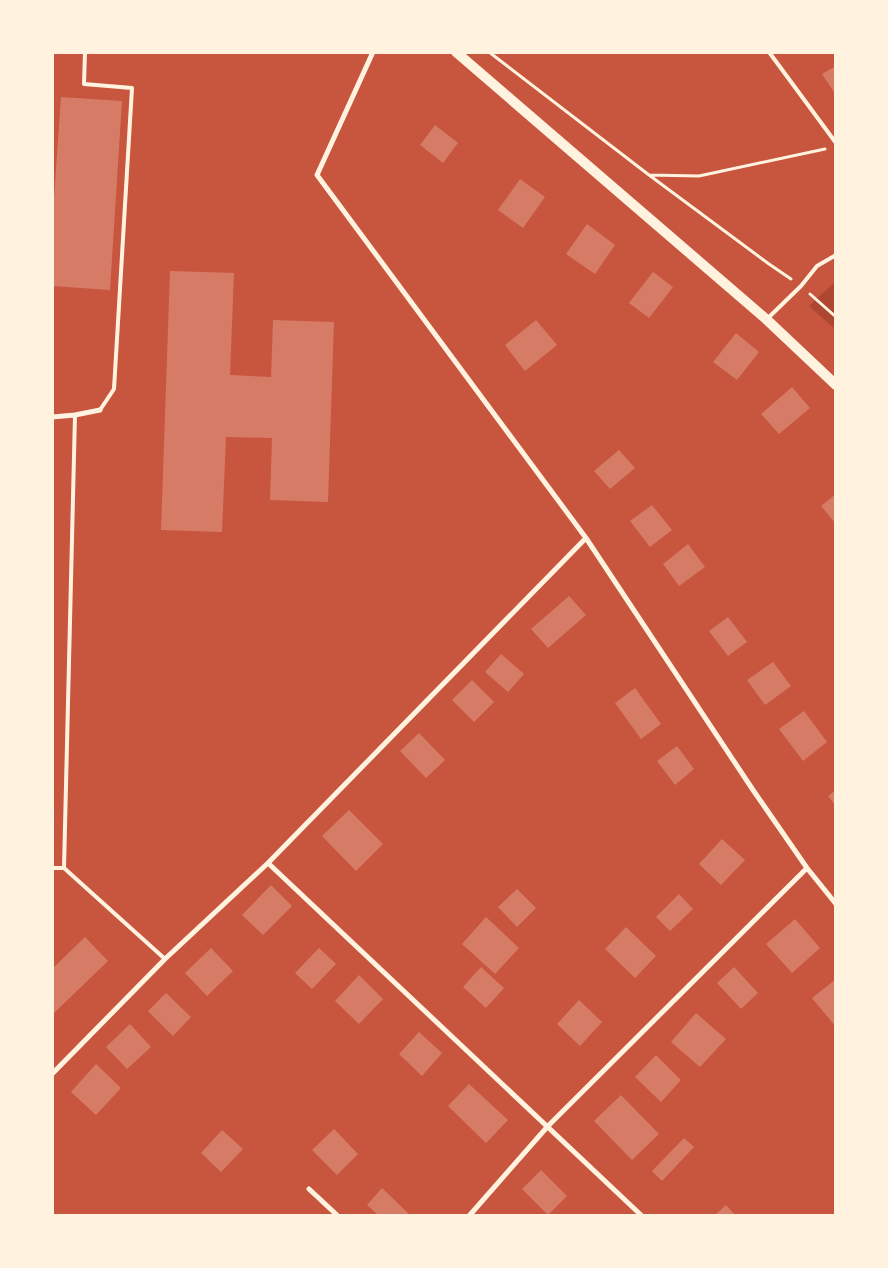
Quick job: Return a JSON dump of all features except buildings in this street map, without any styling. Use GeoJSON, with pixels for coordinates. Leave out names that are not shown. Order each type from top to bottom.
{"type":"FeatureCollection","features":[{"type":"Feature","properties":{"kind":"main road"},"geometry":{"type":"LineString","coordinates":[[456,52],[766,319],[836,385]]}},
{"type":"Feature","properties":{"kind":"street"},"geometry":{"type":"LineString","coordinates":[[373,52],[317,175],[586,538],[753,790],[807,868],[836,904]]}},
{"type":"Feature","properties":{"kind":"street"},"geometry":{"type":"LineString","coordinates":[[52,417],[100,410]]}},
{"type":"Feature","properties":{"kind":"street"},"geometry":{"type":"LineString","coordinates":[[52,1074],[165,959],[268,863],[586,538]]}},
{"type":"Feature","properties":{"kind":"street"},"geometry":{"type":"LineString","coordinates":[[268,863],[642,1216]]}},
{"type":"Feature","properties":{"kind":"street"},"geometry":{"type":"LineString","coordinates":[[469,1216],[548,1126],[807,868]]}},
{"type":"Feature","properties":{"kind":"street"},"geometry":{"type":"LineString","coordinates":[[309,1189],[338,1216]]}},
{"type":"Feature","properties":{"kind":"lane"},"geometry":{"type":"LineString","coordinates":[[85,52],[84,84],[132,88],[114,389],[100,410]]}},
{"type":"Feature","properties":{"kind":"lane"},"geometry":{"type":"LineString","coordinates":[[769,52],[836,143]]}},
{"type":"Feature","properties":{"kind":"lane"},"geometry":{"type":"LineString","coordinates":[[766,319],[800,286],[817,266],[836,254]]}},
{"type":"Feature","properties":{"kind":"lane"},"geometry":{"type":"LineString","coordinates":[[64,868],[76,415]]}},
{"type":"Feature","properties":{"kind":"lane"},"geometry":{"type":"LineString","coordinates":[[52,868],[64,868],[165,959]]}},
{"type":"Feature","properties":{"kind":"path"},"geometry":{"type":"LineString","coordinates":[[489,52],[649,175],[800,286],[836,317]]}},
{"type":"Feature","properties":{"kind":"path"},"geometry":{"type":"LineString","coordinates":[[649,175],[699,176],[826,149]]}},
{"type":"Feature","properties":{"kind":"shaded area"},"geometry":{"type":"Polygon","coordinates":[[[835,282],[835,329],[809,306],[835,282]]]}}]}
